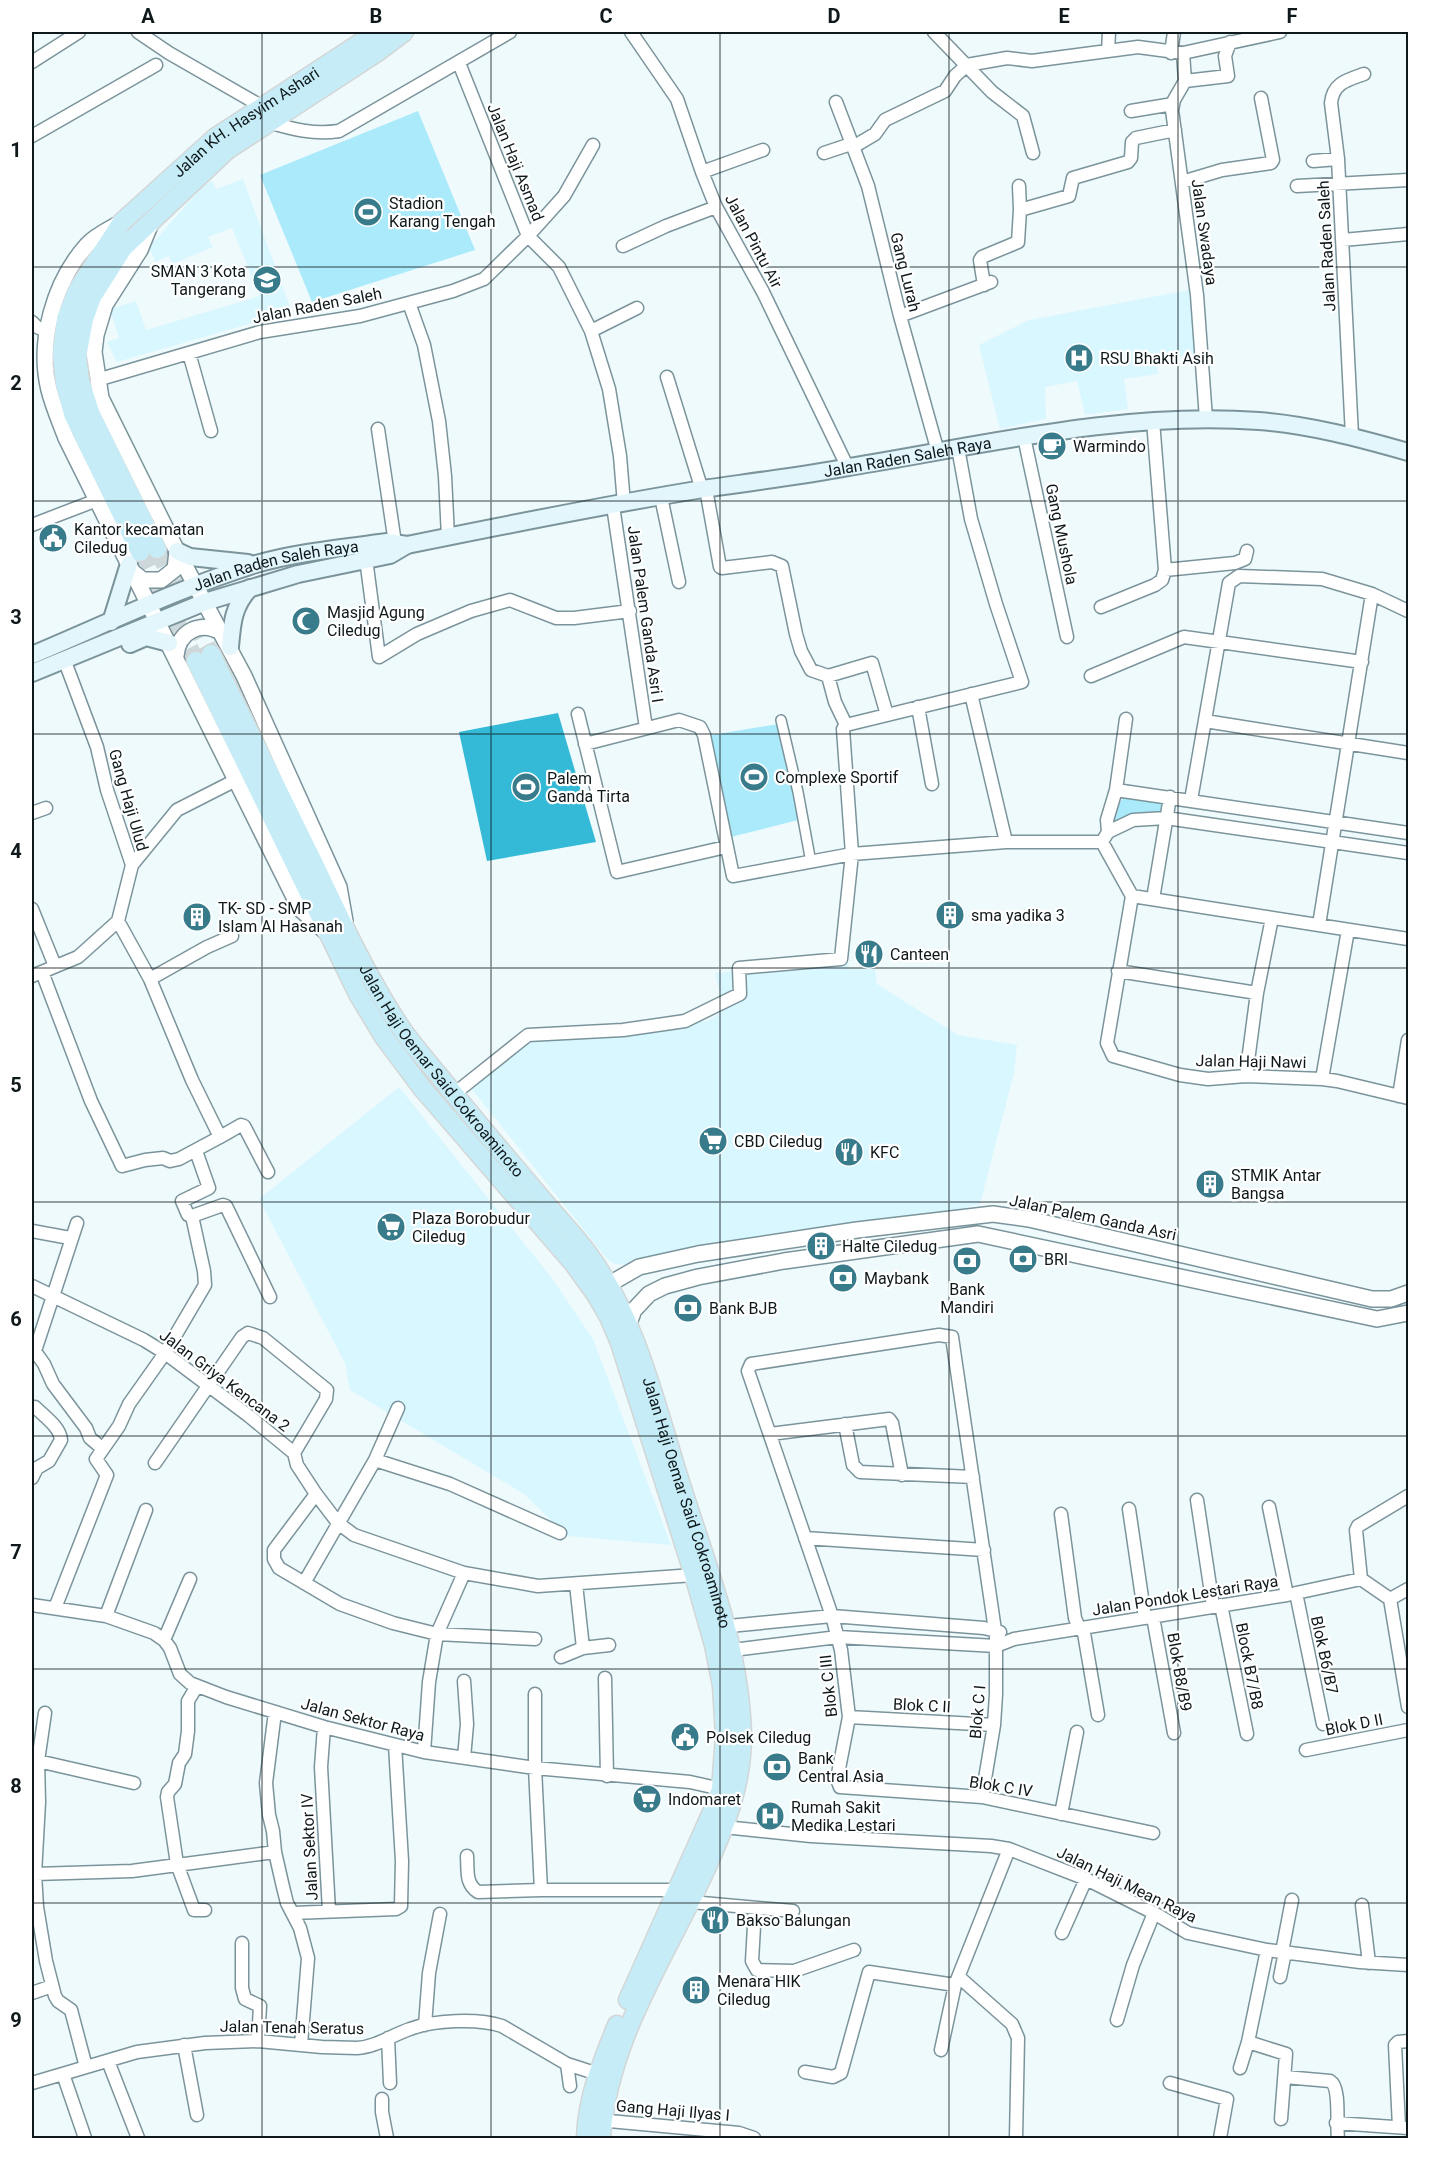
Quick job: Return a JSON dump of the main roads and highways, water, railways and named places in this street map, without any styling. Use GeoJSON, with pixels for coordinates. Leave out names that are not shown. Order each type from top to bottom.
{"type":"FeatureCollection","features":[{"type":"Feature","properties":{"kind":"main road","name":"Jalan KH. Hasyim Ashari"},"geometry":{"type":"LineString","coordinates":[[140,560],[73,414],[65,384],[62,353],[66,319],[77,291],[122,222],[216,136],[264,114],[373,41],[404,32]]}},
{"type":"Feature","properties":{"kind":"main road","name":"Jalan KH. Hasyim Ashari"},"geometry":{"type":"LineString","coordinates":[[140,560],[80,381],[77,357],[84,319],[92,297],[123,248],[264,114]]}},
{"type":"Feature","properties":{"kind":"main road","name":"Jalan Raden Saleh Raya"},"geometry":{"type":"LineString","coordinates":[[32,655],[196,585],[258,564],[387,542],[401,544],[448,537],[704,489],[848,468],[1024,437],[1153,422],[1206,419],[1260,421],[1302,426],[1352,436],[1408,452]]}},
{"type":"Feature","properties":{"kind":"main road","name":"Jalan Raden Saleh Raya"},"geometry":{"type":"LineString","coordinates":[[32,673],[205,602],[298,574],[390,555],[401,544]]}},
{"type":"Feature","properties":{"kind":"main road"},"geometry":{"type":"LineString","coordinates":[[177,551],[190,557],[258,564]]}},
{"type":"Feature","properties":{"kind":"main road"},"geometry":{"type":"LineString","coordinates":[[111,622],[140,560]]}},
{"type":"Feature","properties":{"kind":"main road"},"geometry":{"type":"LineString","coordinates":[[226,640],[238,600],[250,588]]}},
{"type":"Feature","properties":{"kind":"main road"},"geometry":{"type":"LineString","coordinates":[[89,650],[108,653],[146,637],[172,649]]}},
{"type":"Feature","properties":{"kind":"main road","name":"Jalan Haji Oemar Said Cokroaminoto"},"geometry":{"type":"LineString","coordinates":[[604,2076],[635,2010],[692,1902],[724,1827],[740,1779],[742,1734],[724,1651],[629,1323],[602,1289],[574,1263],[422,1088],[384,1037],[358,994],[328,934],[204,657],[373,983],[401,1028],[589,1254],[602,1289],[620,1343],[694,1575],[717,1627]]}},
{"type":"Feature","properties":{"kind":"main road","name":"Jalan Haji Oemar Said Cokroaminoto"},"geometry":{"type":"LineString","coordinates":[[586,2139],[595,2120],[604,2076],[676,1890],[721,1789],[725,1736],[722,1686],[724,1651]]}},
{"type":"Feature","properties":{"kind":"main road","name":"Jalan Haji Oemar Said Cokroaminoto"},"geometry":{"type":"LineString","coordinates":[[595,2120],[601,2139]]}},
{"type":"Feature","properties":{"kind":"tunnel"},"geometry":{"type":"LineString","coordinates":[[157,549],[211,654]]}},
{"type":"Feature","properties":{"kind":"tunnel"},"geometry":{"type":"LineString","coordinates":[[140,552],[196,661]]}},
{"type":"Feature","properties":{"kind":"place","name":"Stadion Karang Tengah"},"geometry":{"type":"Point","coordinates":[368,212]}},
{"type":"Feature","properties":{"kind":"place","name":"SMAN 3 Kota Tangerang"},"geometry":{"type":"Point","coordinates":[267,280]}},
{"type":"Feature","properties":{"kind":"place","name":"RSU Bhakti Asih"},"geometry":{"type":"Point","coordinates":[1079,358]}},
{"type":"Feature","properties":{"kind":"place","name":"Warmindo"},"geometry":{"type":"Point","coordinates":[1052,446]}},
{"type":"Feature","properties":{"kind":"place","name":"Kantor kecamatan Ciledug"},"geometry":{"type":"Point","coordinates":[53,538]}},
{"type":"Feature","properties":{"kind":"place","name":"Masjid Agung Ciledug"},"geometry":{"type":"Point","coordinates":[306,621]}},
{"type":"Feature","properties":{"kind":"place","name":"Complexe Sportif"},"geometry":{"type":"Point","coordinates":[754,777]}},
{"type":"Feature","properties":{"kind":"place","name":"Palem Ganda Tirta"},"geometry":{"type":"Point","coordinates":[526,787]}},
{"type":"Feature","properties":{"kind":"place","name":"sma yadika 3"},"geometry":{"type":"Point","coordinates":[950,915]}},
{"type":"Feature","properties":{"kind":"place","name":"TK- SD - SMP Islam Al Hasanah"},"geometry":{"type":"Point","coordinates":[197,917]}},
{"type":"Feature","properties":{"kind":"place","name":"Canteen"},"geometry":{"type":"Point","coordinates":[869,954]}},
{"type":"Feature","properties":{"kind":"place","name":"CBD Ciledug"},"geometry":{"type":"Point","coordinates":[713,1141]}},
{"type":"Feature","properties":{"kind":"place","name":"KFC"},"geometry":{"type":"Point","coordinates":[849,1152]}},
{"type":"Feature","properties":{"kind":"place","name":"STMIK Antar Bangsa"},"geometry":{"type":"Point","coordinates":[1210,1184]}},
{"type":"Feature","properties":{"kind":"place","name":"Plaza Borobudur Ciledug"},"geometry":{"type":"Point","coordinates":[391,1227]}},
{"type":"Feature","properties":{"kind":"place","name":"Halte Ciledug"},"geometry":{"type":"Point","coordinates":[821,1246]}},
{"type":"Feature","properties":{"kind":"place","name":"BRI"},"geometry":{"type":"Point","coordinates":[1023,1259]}},
{"type":"Feature","properties":{"kind":"place","name":"Bank Mandiri"},"geometry":{"type":"Point","coordinates":[967,1261]}},
{"type":"Feature","properties":{"kind":"place","name":"Maybank"},"geometry":{"type":"Point","coordinates":[843,1278]}},
{"type":"Feature","properties":{"kind":"place","name":"Bank BJB"},"geometry":{"type":"Point","coordinates":[688,1308]}},
{"type":"Feature","properties":{"kind":"place","name":"Polsek Ciledug"},"geometry":{"type":"Point","coordinates":[685,1737]}},
{"type":"Feature","properties":{"kind":"place","name":"Bank Central Asia"},"geometry":{"type":"Point","coordinates":[777,1767]}},
{"type":"Feature","properties":{"kind":"place","name":"Indomaret"},"geometry":{"type":"Point","coordinates":[647,1799]}},
{"type":"Feature","properties":{"kind":"place","name":"Rumah Sakit Medika Lestari"},"geometry":{"type":"Point","coordinates":[770,1816]}},
{"type":"Feature","properties":{"kind":"place","name":"Bakso Balungan"},"geometry":{"type":"Point","coordinates":[715,1920]}},
{"type":"Feature","properties":{"kind":"place","name":"Menara HIK Ciledug"},"geometry":{"type":"Point","coordinates":[696,1990]}}]}
